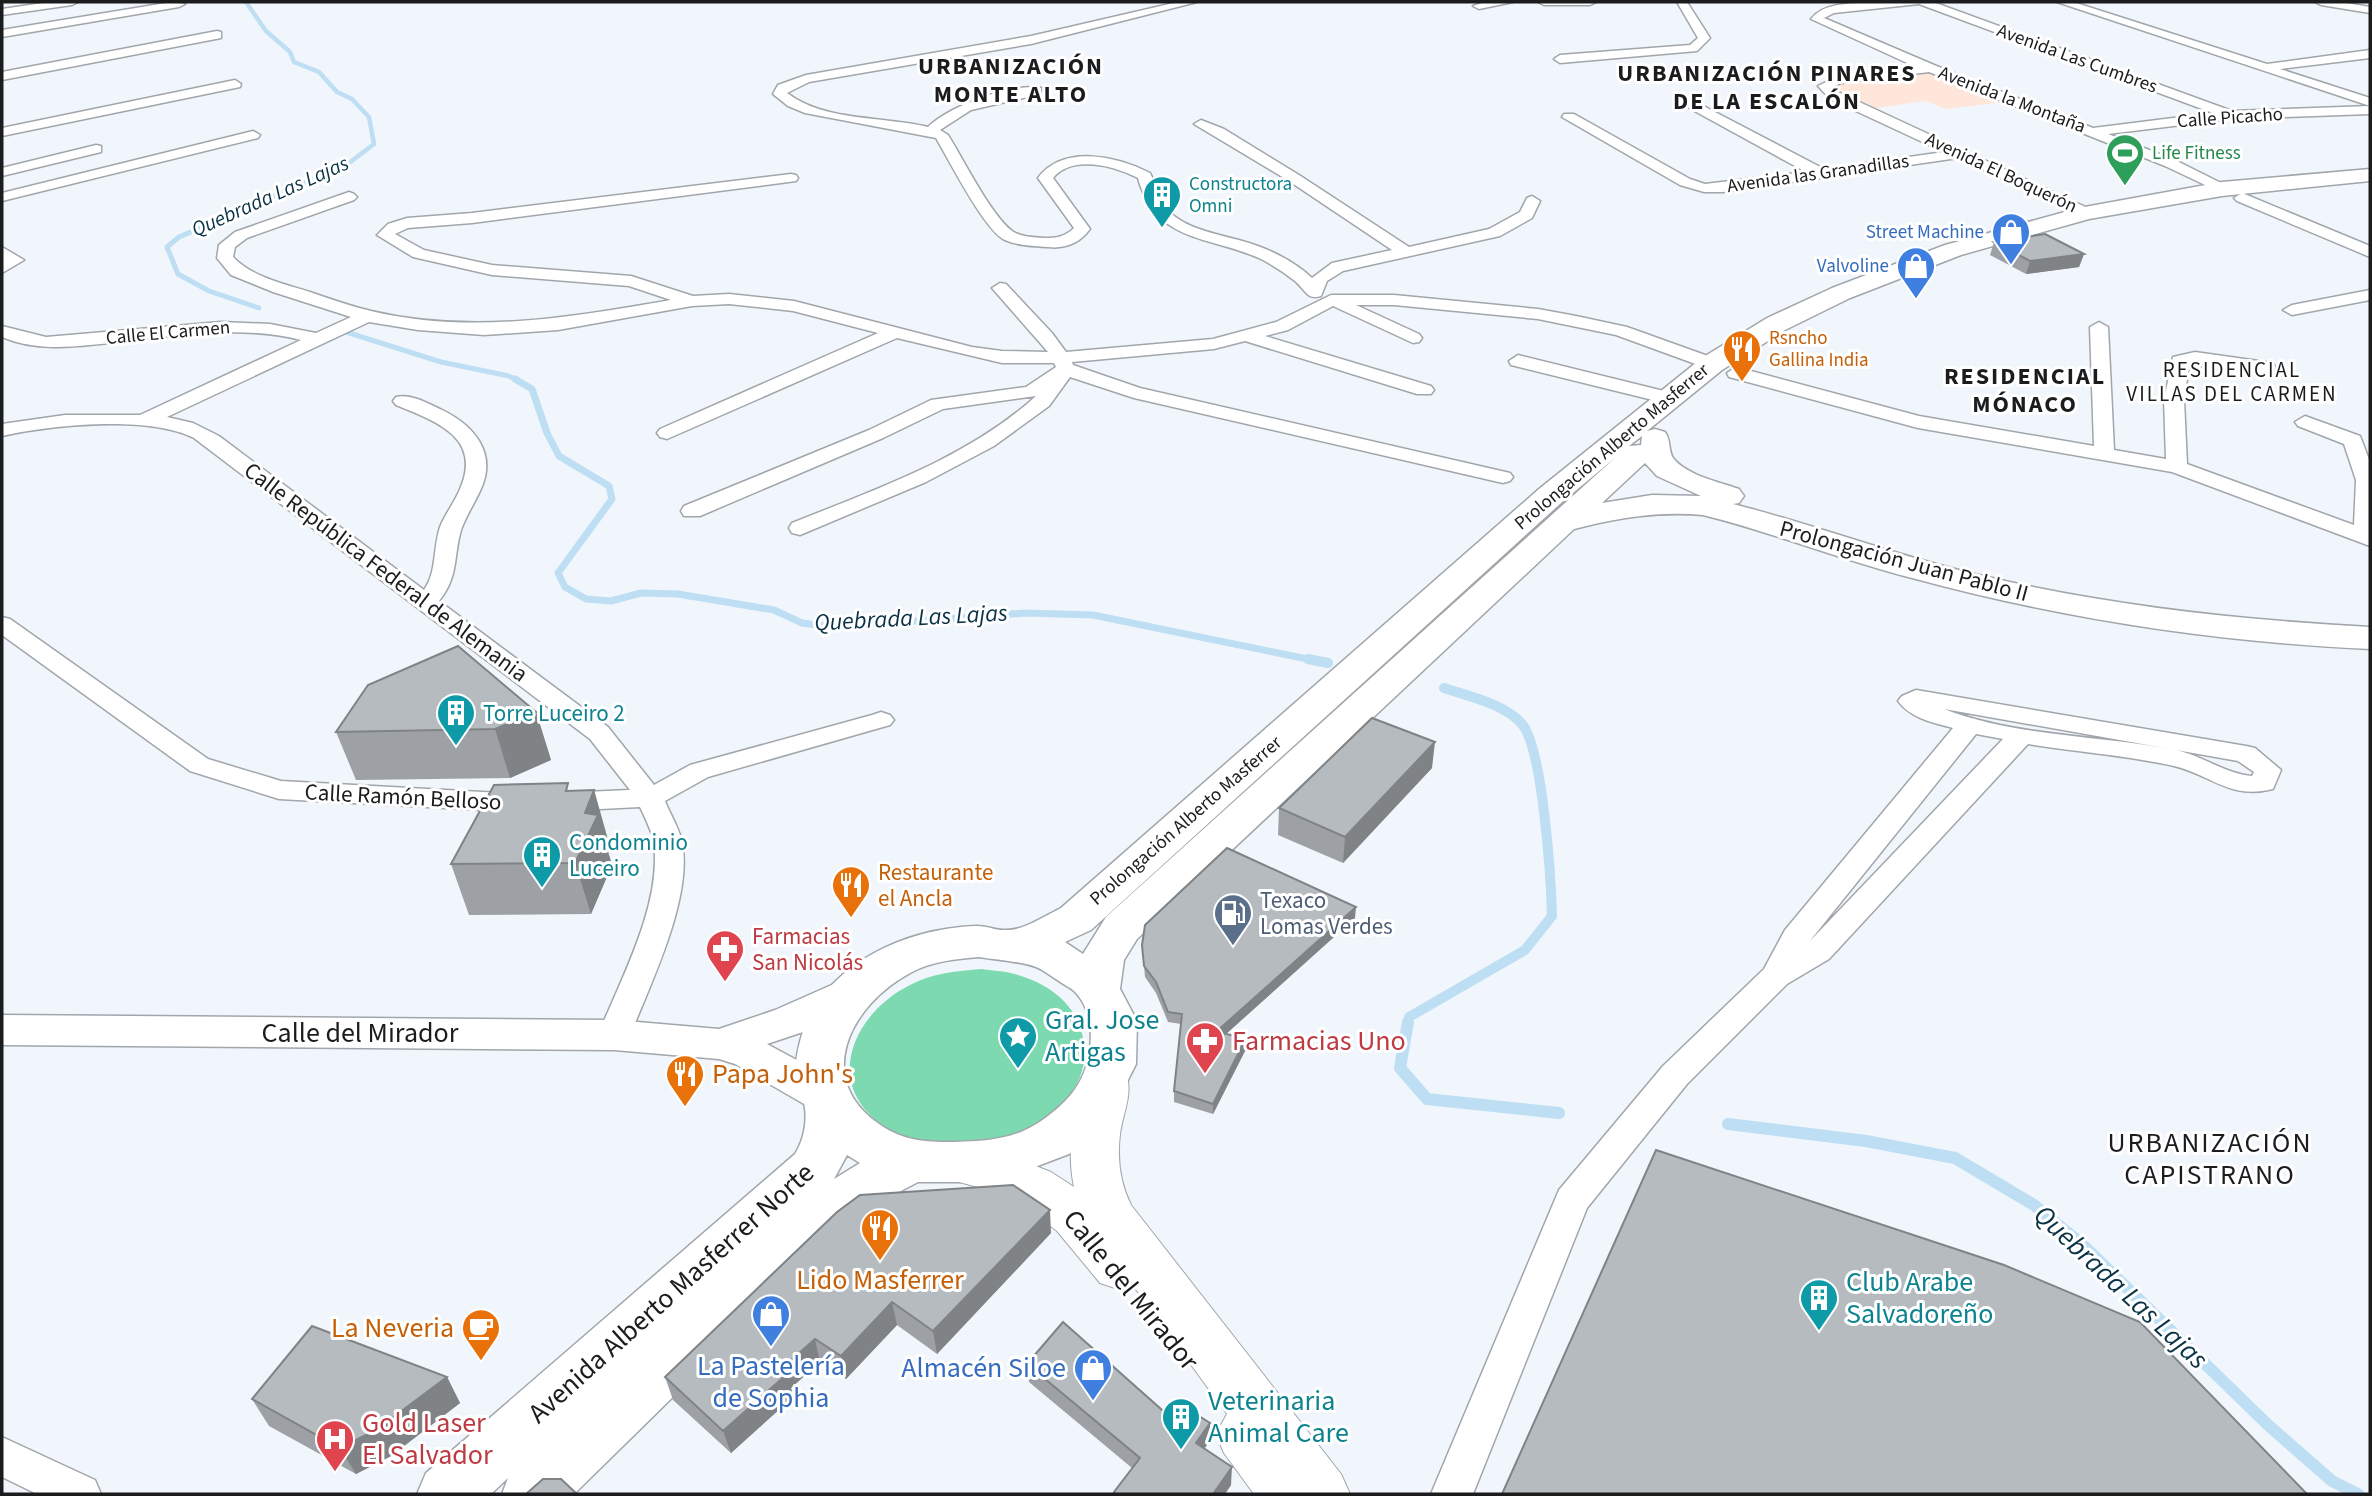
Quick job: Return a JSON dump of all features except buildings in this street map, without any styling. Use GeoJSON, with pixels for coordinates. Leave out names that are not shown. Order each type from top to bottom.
{"type":"FeatureCollection","features":[{"type":"Feature","properties":{"kind":"main road","name":"Prolongación Alberto Masferrer"},"geometry":{"type":"LineString","coordinates":[[1098,988],[1102,960],[1121,928],[1129,920],[1566,521],[1655,438],[1724,368],[1776,324],[1841,293],[1953,250],[2087,213],[2370,175]]}},
{"type":"Feature","properties":{"kind":"main road","name":"Prolongación Alberto Masferrer"},"geometry":{"type":"LineString","coordinates":[[1014,944],[1042,935],[1076,919],[1104,896],[1550,496],[1669,398],[1874,294],[1981,254],[2102,220],[2232,194],[2370,184]]}},
{"type":"Feature","properties":{"kind":"main road"},"geometry":{"type":"LineString","coordinates":[[1655,438],[1656,457],[1668,470],[1684,479],[1760,507],[1934,558],[2104,597],[2162,606],[2370,623]]}},
{"type":"Feature","properties":{"kind":"main road","name":"Prolongación Juan Pablo II"},"geometry":{"type":"LineString","coordinates":[[1566,521],[1633,504],[1673,503],[1703,506],[1925,572],[2005,591],[2140,617],[2273,633],[2370,638]]}},
{"type":"Feature","properties":{"kind":"main road","name":"Avenida Alberto Masferrer Norte"},"geometry":{"type":"LineString","coordinates":[[447,1494],[813,1169],[827,1148],[830,1130],[828,1099],[821,1080],[820,1055],[826,1032],[838,1009],[856,988],[896,961],[927,949],[968,942],[1014,944]]}},
{"type":"Feature","properties":{"kind":"main road"},"geometry":{"type":"LineString","coordinates":[[1014,944],[1047,953],[1076,968],[1098,988]]}},
{"type":"Feature","properties":{"kind":"main road","name":"Avenida Alberto Masferrer Norte"},"geometry":{"type":"LineString","coordinates":[[532,1494],[821,1217],[868,1181],[887,1171],[940,1163],[1007,1158],[1045,1143],[1078,1121],[1091,1107],[1109,1078],[1117,1051],[1111,1012],[1098,988]]}},
{"type":"Feature","properties":{"kind":"main road","name":"Calle del Mirador"},"geometry":{"type":"LineString","coordinates":[[1109,1078],[1096,1130],[1093,1157],[1101,1199],[1113,1220],[1321,1494]]}},
{"type":"Feature","properties":{"kind":"main road"},"geometry":{"type":"LineString","coordinates":[[828,1099],[846,1125],[878,1149],[940,1163]]}},
{"type":"Feature","properties":{"kind":"main road","name":"Calle del Mirador"},"geometry":{"type":"LineString","coordinates":[[940,1163],[1017,1178],[1056,1199],[1076,1214],[1288,1494]]}},
{"type":"Feature","properties":{"kind":"street"},"geometry":{"type":"LineString","coordinates":[[2,12],[72,2]]}},
{"type":"Feature","properties":{"kind":"street"},"geometry":{"type":"LineString","coordinates":[[1191,2],[1031,40],[806,79],[783,88],[780,94],[785,100],[813,111],[932,131],[947,141],[969,184],[993,222],[1008,236],[1024,241],[1053,243],[1072,239],[1082,229],[1045,178],[1048,171],[1057,165],[1102,162],[1121,164],[1145,176],[1155,205],[1163,214],[1211,238],[1217,249],[1276,279],[1323,296],[1413,338]]}},
{"type":"Feature","properties":{"kind":"street"},"geometry":{"type":"LineString","coordinates":[[1479,6],[1507,2]]}},
{"type":"Feature","properties":{"kind":"street"},"geometry":{"type":"LineString","coordinates":[[1544,2],[1590,2]]}},
{"type":"Feature","properties":{"kind":"street"},"geometry":{"type":"LineString","coordinates":[[1560,60],[1693,48],[1704,38],[1682,2]]}},
{"type":"Feature","properties":{"kind":"street","name":"Avenida la Montaña"},"geometry":{"type":"LineString","coordinates":[[1915,2],[1832,10],[1821,14],[1817,19],[1930,68],[2170,163],[2232,194]]}},
{"type":"Feature","properties":{"kind":"street","name":"Avenida Las Cumbres"},"geometry":{"type":"LineString","coordinates":[[1923,2],[2231,116]]}},
{"type":"Feature","properties":{"kind":"street"},"geometry":{"type":"LineString","coordinates":[[2063,2],[2370,103]]}},
{"type":"Feature","properties":{"kind":"street"},"geometry":{"type":"LineString","coordinates":[[2321,2],[2370,10]]}},
{"type":"Feature","properties":{"kind":"street"},"geometry":{"type":"LineString","coordinates":[[2,34],[179,4]]}},
{"type":"Feature","properties":{"kind":"street"},"geometry":{"type":"LineString","coordinates":[[2,76],[216,35]]}},
{"type":"Feature","properties":{"kind":"street"},"geometry":{"type":"LineString","coordinates":[[2263,67],[2370,54]]}},
{"type":"Feature","properties":{"kind":"street","name":"Avenida El Boquerón"},"geometry":{"type":"LineString","coordinates":[[1930,68],[1838,80],[1824,86],[1835,96],[2087,213]]}},
{"type":"Feature","properties":{"kind":"street"},"geometry":{"type":"LineString","coordinates":[[2,132],[235,83]]}},
{"type":"Feature","properties":{"kind":"street"},"geometry":{"type":"LineString","coordinates":[[932,131],[954,112],[978,102],[1036,91]]}},
{"type":"Feature","properties":{"kind":"street"},"geometry":{"type":"LineString","coordinates":[[1695,105],[1820,173]]}},
{"type":"Feature","properties":{"kind":"street","name":"Calle Picacho"},"geometry":{"type":"LineString","coordinates":[[2090,131],[2231,116],[2370,110]]}},
{"type":"Feature","properties":{"kind":"street","name":"Avenida las Granadillas"},"geometry":{"type":"LineString","coordinates":[[1569,117],[1685,182],[1704,188],[1959,154]]}},
{"type":"Feature","properties":{"kind":"street"},"geometry":{"type":"LineString","coordinates":[[1201,124],[1219,132],[1283,172],[1404,251]]}},
{"type":"Feature","properties":{"kind":"street"},"geometry":{"type":"LineString","coordinates":[[2,197],[253,135]]}},
{"type":"Feature","properties":{"kind":"street"},"geometry":{"type":"LineString","coordinates":[[2,172],[96,149]]}},
{"type":"Feature","properties":{"kind":"street"},"geometry":{"type":"LineString","coordinates":[[692,301],[631,281],[492,270],[419,254],[385,235],[407,223],[472,218],[791,178]]}},
{"type":"Feature","properties":{"kind":"street"},"geometry":{"type":"LineString","coordinates":[[2232,194],[2370,252]]}},
{"type":"Feature","properties":{"kind":"street"},"geometry":{"type":"LineString","coordinates":[[349,197],[241,235],[227,245],[225,258],[237,271],[312,299],[367,316],[418,324],[484,330],[558,325],[692,301],[729,299],[794,306],[981,354],[1063,363],[1249,337],[1282,326],[1323,296],[1538,314],[1621,331],[1724,368],[1918,422],[2177,467],[2367,538],[2364,452],[2353,440],[2305,422]]}},
{"type":"Feature","properties":{"kind":"street"},"geometry":{"type":"LineString","coordinates":[[1323,296],[1320,278],[1338,267],[1494,233],[1527,215],[1532,201]]}},
{"type":"Feature","properties":{"kind":"street"},"geometry":{"type":"LineString","coordinates":[[2,251],[16,260],[2,268]]}},
{"type":"Feature","properties":{"kind":"street"},"geometry":{"type":"LineString","coordinates":[[1000,288],[1063,363],[1134,392],[1503,477]]}},
{"type":"Feature","properties":{"kind":"street"},"geometry":{"type":"LineString","coordinates":[[2292,310],[2370,295]]}},
{"type":"Feature","properties":{"kind":"street"},"geometry":{"type":"LineString","coordinates":[[263,326],[286,310],[312,299]]}},
{"type":"Feature","properties":{"kind":"street"},"geometry":{"type":"LineString","coordinates":[[145,420],[367,316]]}},
{"type":"Feature","properties":{"kind":"street","name":"Calle El Carmen"},"geometry":{"type":"LineString","coordinates":[[9,335],[51,344],[263,326],[318,339]]}},
{"type":"Feature","properties":{"kind":"street"},"geometry":{"type":"LineString","coordinates":[[2099,327],[2104,454]]}},
{"type":"Feature","properties":{"kind":"street"},"geometry":{"type":"LineString","coordinates":[[667,433],[894,333]]}},
{"type":"Feature","properties":{"kind":"street"},"geometry":{"type":"LineString","coordinates":[[1249,337],[1424,390]]}},
{"type":"Feature","properties":{"kind":"street"},"geometry":{"type":"LineString","coordinates":[[2177,467],[2174,400],[2180,361],[2195,358],[2266,367]]}},
{"type":"Feature","properties":{"kind":"street"},"geometry":{"type":"LineString","coordinates":[[1518,361],[1669,398]]}},
{"type":"Feature","properties":{"kind":"street"},"geometry":{"type":"LineString","coordinates":[[692,511],[876,434],[938,404],[1031,392],[1063,363]]}},
{"type":"Feature","properties":{"kind":"street"},"geometry":{"type":"LineString","coordinates":[[800,528],[919,478],[987,442],[1042,402],[1063,363]]}},
{"type":"Feature","properties":{"kind":"street"},"geometry":{"type":"LineString","coordinates":[[403,401],[448,420],[464,433],[472,440],[477,462],[472,487],[457,512],[448,536],[441,582],[426,603]]}},
{"type":"Feature","properties":{"kind":"street","name":"Calle República Federal de Alemania"},"geometry":{"type":"LineString","coordinates":[[4,426],[145,420],[183,426],[212,440],[599,733],[650,798],[668,841],[669,884],[648,951],[614,1035]]}},
{"type":"Feature","properties":{"kind":"street","name":"Calle Ramón Belloso"},"geometry":{"type":"LineString","coordinates":[[2,624],[199,765],[279,790],[536,804],[650,798],[699,771],[881,720]]}},
{"type":"Feature","properties":{"kind":"street"},"geometry":{"type":"LineString","coordinates":[[1916,698],[1936,699],[2246,754],[2268,770],[2263,783],[2252,786],[2218,776],[2186,761],[2022,735],[1928,712],[1911,701],[1916,698]]}},
{"type":"Feature","properties":{"kind":"street"},"geometry":{"type":"LineString","coordinates":[[1776,976],[1796,937],[1970,724]]}},
{"type":"Feature","properties":{"kind":"street"},"geometry":{"type":"LineString","coordinates":[[1452,1494],[1572,1200],[1675,1075],[1776,976],[1818,951],[2022,735]]}},
{"type":"Feature","properties":{"kind":"street","name":"Calle del Mirador"},"geometry":{"type":"LineString","coordinates":[[719,1044],[805,1015],[856,988]]}},
{"type":"Feature","properties":{"kind":"street","name":"Calle del Mirador"},"geometry":{"type":"LineString","coordinates":[[2,1030],[614,1035],[719,1044],[748,1052],[828,1099]]}},
{"type":"Feature","properties":{"kind":"street"},"geometry":{"type":"LineString","coordinates":[[2,1456],[80,1494]]}},
{"type":"Feature","properties":{"kind":"shaded area"},"geometry":{"type":"Polygon","coordinates":[[[1929,71],[2005,102],[1946,109],[1925,101],[1870,109],[1840,95],[1832,87],[1844,82],[1929,71]]]}},
{"type":"Feature","properties":{"kind":"green space"},"geometry":{"type":"Polygon","coordinates":[[[982,969],[1027,978],[1052,991],[1066,1003],[1076,1018],[1084,1048],[1081,1075],[1067,1098],[1046,1117],[1020,1132],[991,1142],[962,1147],[934,1146],[899,1135],[881,1124],[863,1107],[853,1088],[850,1069],[853,1049],[861,1030],[874,1012],[910,985],[936,975],[982,969]]]}},
{"type":"Feature","properties":{"kind":"waterway","name":"Quebrada Las Lajas"},"geometry":{"type":"LineString","coordinates":[[246,2],[266,31],[290,52],[294,62],[319,72],[337,92],[352,99],[369,117],[374,144],[347,164]]}},
{"type":"Feature","properties":{"kind":"waterway","name":"Quebrada Las Lajas"},"geometry":{"type":"LineString","coordinates":[[259,308],[209,291],[178,274],[167,247],[179,237],[347,164]]}},
{"type":"Feature","properties":{"kind":"waterway","name":"Quebrada Las Lajas"},"geometry":{"type":"LineString","coordinates":[[346,332],[441,362],[509,376],[518,381]]}},
{"type":"Feature","properties":{"kind":"waterway","name":"Quebrada Las Lajas"},"geometry":{"type":"LineString","coordinates":[[515,379],[532,389],[547,433],[559,456],[609,486],[612,499],[558,573],[565,587],[586,599],[611,601],[641,593],[678,594],[774,610],[802,623],[833,627],[1025,613],[1093,615],[1317,661]]}},
{"type":"Feature","properties":{"kind":"waterway","name":"Quebrada Las Lajas"},"geometry":{"type":"LineString","coordinates":[[1308,659],[1328,663]]}},
{"type":"Feature","properties":{"kind":"waterway","name":"Quebrada Las Lajas"},"geometry":{"type":"LineString","coordinates":[[1408,1024],[1409,1017],[1525,950],[1552,916],[1544,816],[1529,738],[1522,724],[1506,711],[1444,688]]}},
{"type":"Feature","properties":{"kind":"waterway","name":"Quebrada Las Lajas"},"geometry":{"type":"LineString","coordinates":[[1408,1022],[1400,1068],[1427,1099],[1559,1113]]}},
{"type":"Feature","properties":{"kind":"waterway","name":"Quebrada Las Lajas"},"geometry":{"type":"LineString","coordinates":[[1728,1124],[1866,1141],[1955,1158],[2034,1205],[2085,1247],[2267,1424],[2332,1481],[2358,1494]]}},
{"type":"Feature","properties":{"kind":"place","name":"Life Fitness"},"geometry":{"type":"Point","coordinates":[2125,187]}},
{"type":"Feature","properties":{"kind":"place","name":"Constructora Omni"},"geometry":{"type":"Point","coordinates":[1162,229]}},
{"type":"Feature","properties":{"kind":"place","name":"Street Machine"},"geometry":{"type":"Point","coordinates":[2011,266]}},
{"type":"Feature","properties":{"kind":"place","name":"Valvoline"},"geometry":{"type":"Point","coordinates":[1916,300]}},
{"type":"Feature","properties":{"kind":"place","name":"Rsncho Gallina India"},"geometry":{"type":"Point","coordinates":[1742,383]}},
{"type":"Feature","properties":{"kind":"place","name":"Torre Luceiro 2"},"geometry":{"type":"Point","coordinates":[456,747]}},
{"type":"Feature","properties":{"kind":"place","name":"Condominio Luceiro"},"geometry":{"type":"Point","coordinates":[542,889]}},
{"type":"Feature","properties":{"kind":"place","name":"Restaurante el Ancla"},"geometry":{"type":"Point","coordinates":[851,919]}},
{"type":"Feature","properties":{"kind":"place","name":"Texaco Lomas Verdes"},"geometry":{"type":"Point","coordinates":[1233,947]}},
{"type":"Feature","properties":{"kind":"place","name":"Farmacias San Nicolás"},"geometry":{"type":"Point","coordinates":[725,983]}},
{"type":"Feature","properties":{"kind":"place","name":"Gral. Jose Artigas"},"geometry":{"type":"Point","coordinates":[1018,1070]}},
{"type":"Feature","properties":{"kind":"place","name":"Farmacias Uno"},"geometry":{"type":"Point","coordinates":[1205,1075]}},
{"type":"Feature","properties":{"kind":"place","name":"Papa John's"},"geometry":{"type":"Point","coordinates":[685,1108]}},
{"type":"Feature","properties":{"kind":"place","name":"Lido Masferrer"},"geometry":{"type":"Point","coordinates":[880,1262]}},
{"type":"Feature","properties":{"kind":"place","name":"Club Arabe Salvadoreño"},"geometry":{"type":"Point","coordinates":[1819,1332]}},
{"type":"Feature","properties":{"kind":"place","name":"La Pastelería de Sophia"},"geometry":{"type":"Point","coordinates":[771,1348]}},
{"type":"Feature","properties":{"kind":"place","name":"La Neveria"},"geometry":{"type":"Point","coordinates":[481,1362]}},
{"type":"Feature","properties":{"kind":"place","name":"Almacén Siloe"},"geometry":{"type":"Point","coordinates":[1093,1402]}},
{"type":"Feature","properties":{"kind":"place","name":"Veterinaria Animal Care"},"geometry":{"type":"Point","coordinates":[1181,1451]}},
{"type":"Feature","properties":{"kind":"place","name":"Gold Laser El Salvador"},"geometry":{"type":"Point","coordinates":[335,1473]}},
{"type":"Feature","properties":{"kind":"district","name":"URBANIZACIÓN MONTE ALTO"},"geometry":{"type":"Point","coordinates":[1011,80]}},
{"type":"Feature","properties":{"kind":"district","name":"URBANIZACIÓN PINARES DE LA ESCALÓN"},"geometry":{"type":"Point","coordinates":[1767,87]}},
{"type":"Feature","properties":{"kind":"district","name":"RESIDENCIAL VILLAS DEL CARMEN"},"geometry":{"type":"Point","coordinates":[2232,382]}},
{"type":"Feature","properties":{"kind":"district","name":"RESIDENCIAL MÓNACO"},"geometry":{"type":"Point","coordinates":[2025,390]}},
{"type":"Feature","properties":{"kind":"district","name":"URBANIZACIÓN CAPISTRANO"},"geometry":{"type":"Point","coordinates":[2210,1159]}}]}
